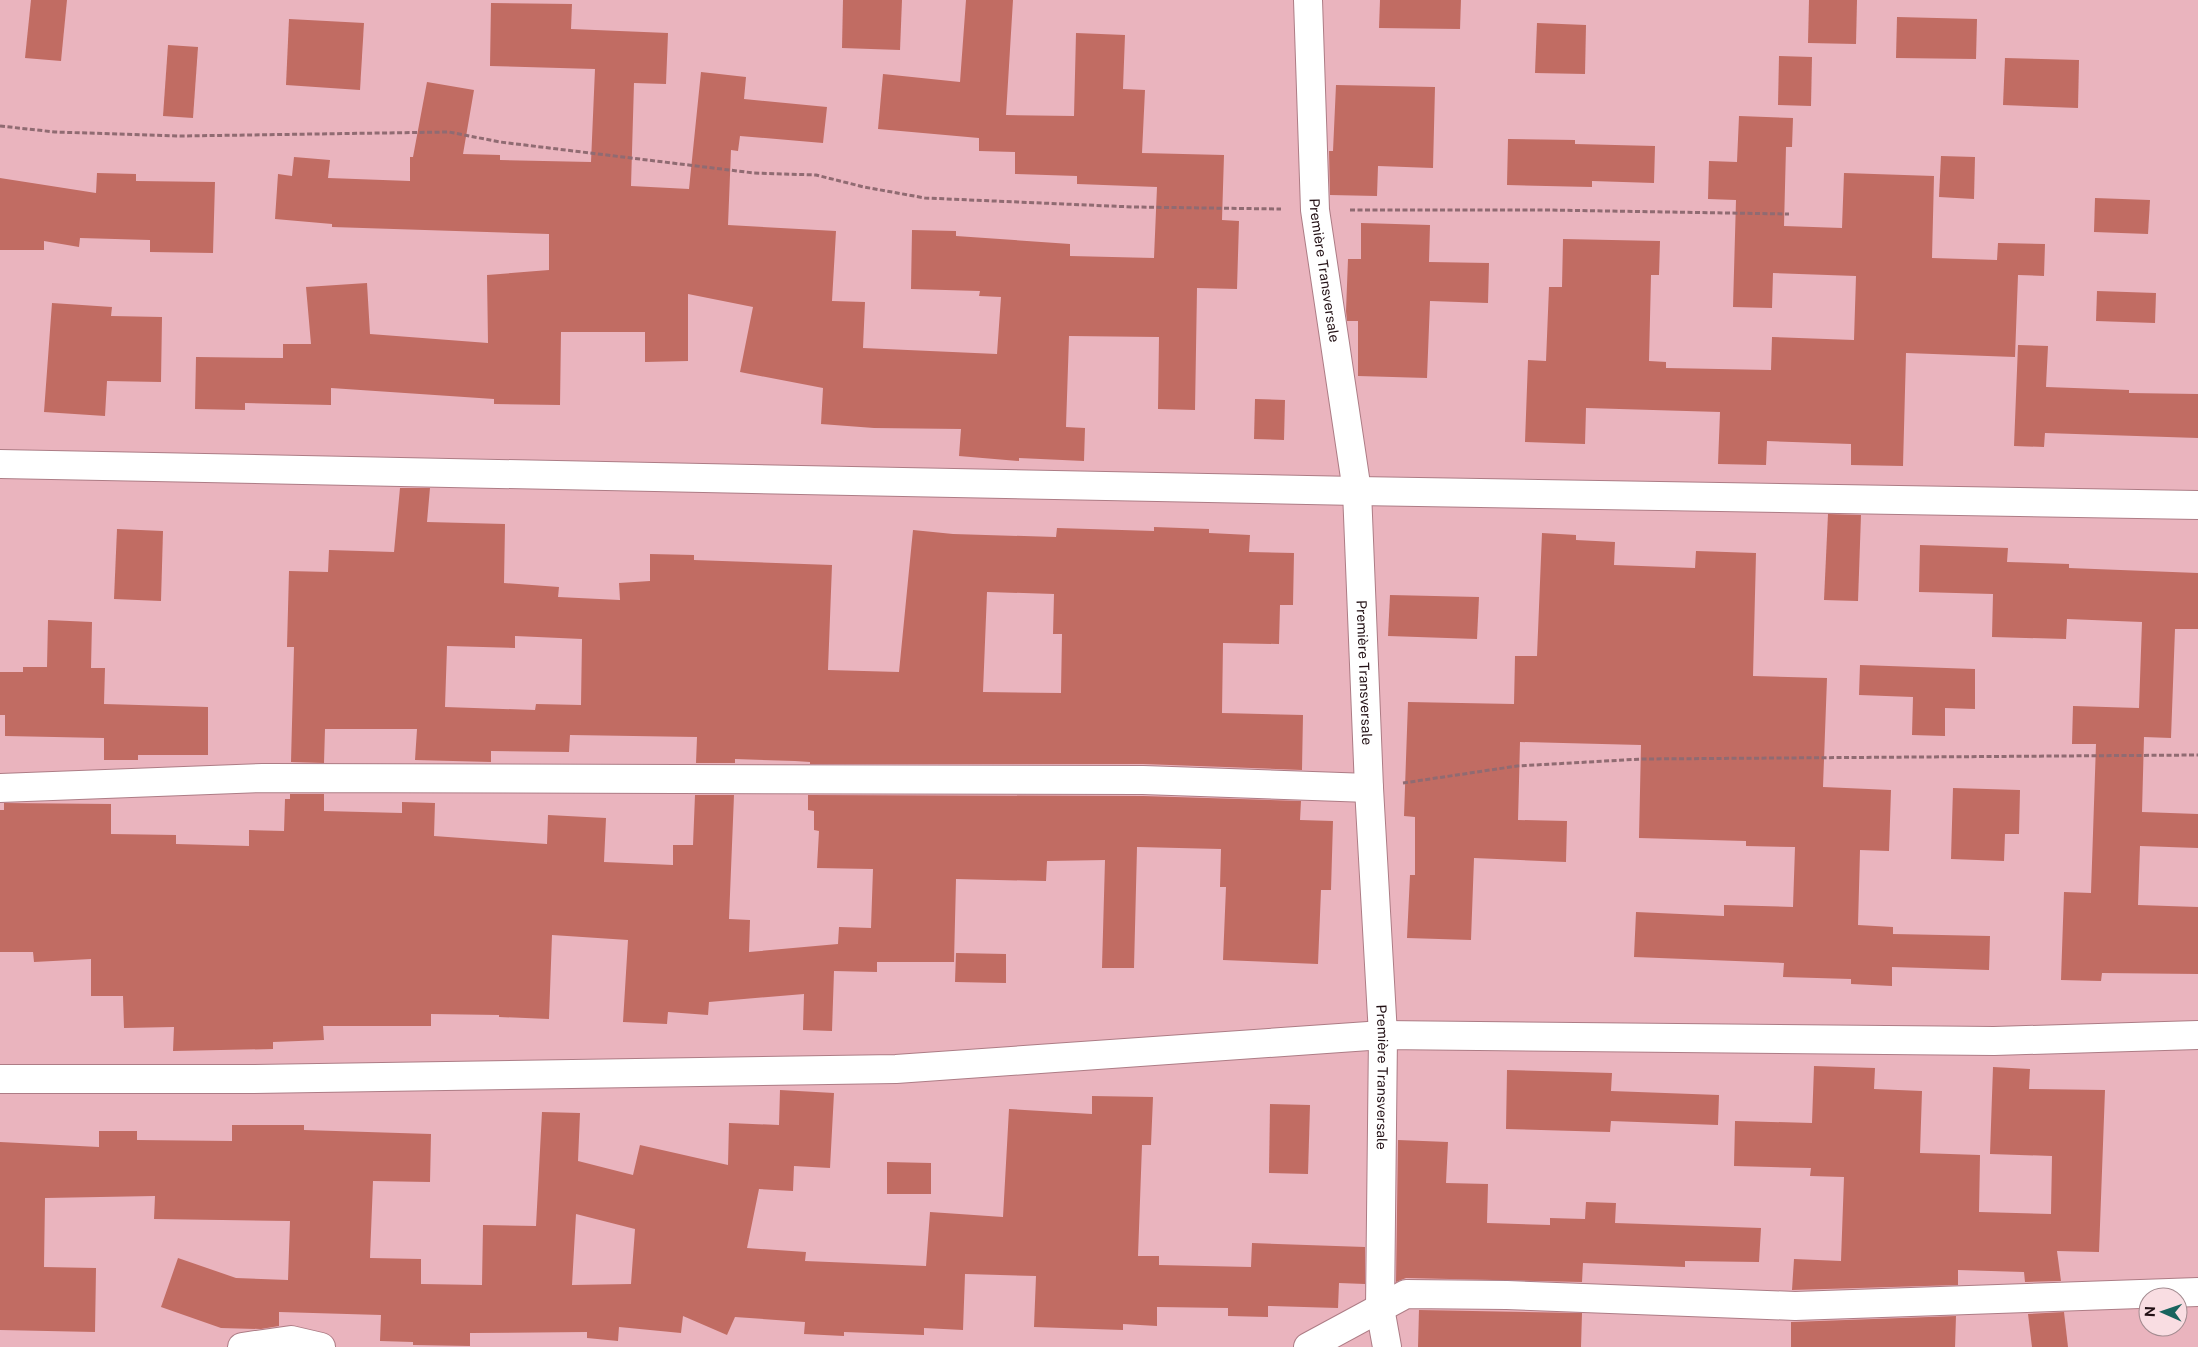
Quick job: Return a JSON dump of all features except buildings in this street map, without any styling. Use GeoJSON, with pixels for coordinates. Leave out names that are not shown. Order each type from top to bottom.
{"type":"FeatureCollection","features":[{"type":"Feature","properties":{"kind":"street","name":"Première Transversale"},"geometry":{"type":"LineString","coordinates":[[1308,0],[1315,210],[1357,491],[1369,788],[1383,1035],[1380,1308],[1387,1347]]}},
{"type":"Feature","properties":{"kind":"street"},"geometry":{"type":"LineString","coordinates":[[0,464],[1357,491],[2198,504]]}},
{"type":"Feature","properties":{"kind":"street"},"geometry":{"type":"LineString","coordinates":[[0,788],[263,778],[1143,780],[1369,788]]}},
{"type":"Feature","properties":{"kind":"street"},"geometry":{"type":"LineString","coordinates":[[0,1079],[252,1079],[896,1069],[1383,1035],[1994,1041],[2198,1035]]}},
{"type":"Feature","properties":{"kind":"street"},"geometry":{"type":"LineString","coordinates":[[1308,1347],[1406,1294],[1507,1295],[1795,1306],[2198,1292]]}},
{"type":"Feature","properties":{"kind":"street"},"geometry":{"type":"LineString","coordinates":[[242,1347],[291,1340],[321,1347]]}},
{"type":"Feature","properties":{"kind":"path"},"geometry":{"type":"LineString","coordinates":[[0,126],[55,132],[181,136],[449,132],[500,142],[754,173],[816,175],[864,187],[925,198],[1133,207],[1789,214]]}},
{"type":"Feature","properties":{"kind":"path"},"geometry":{"type":"LineString","coordinates":[[1369,788],[1517,766],[1642,759],[2198,755]]}}]}
